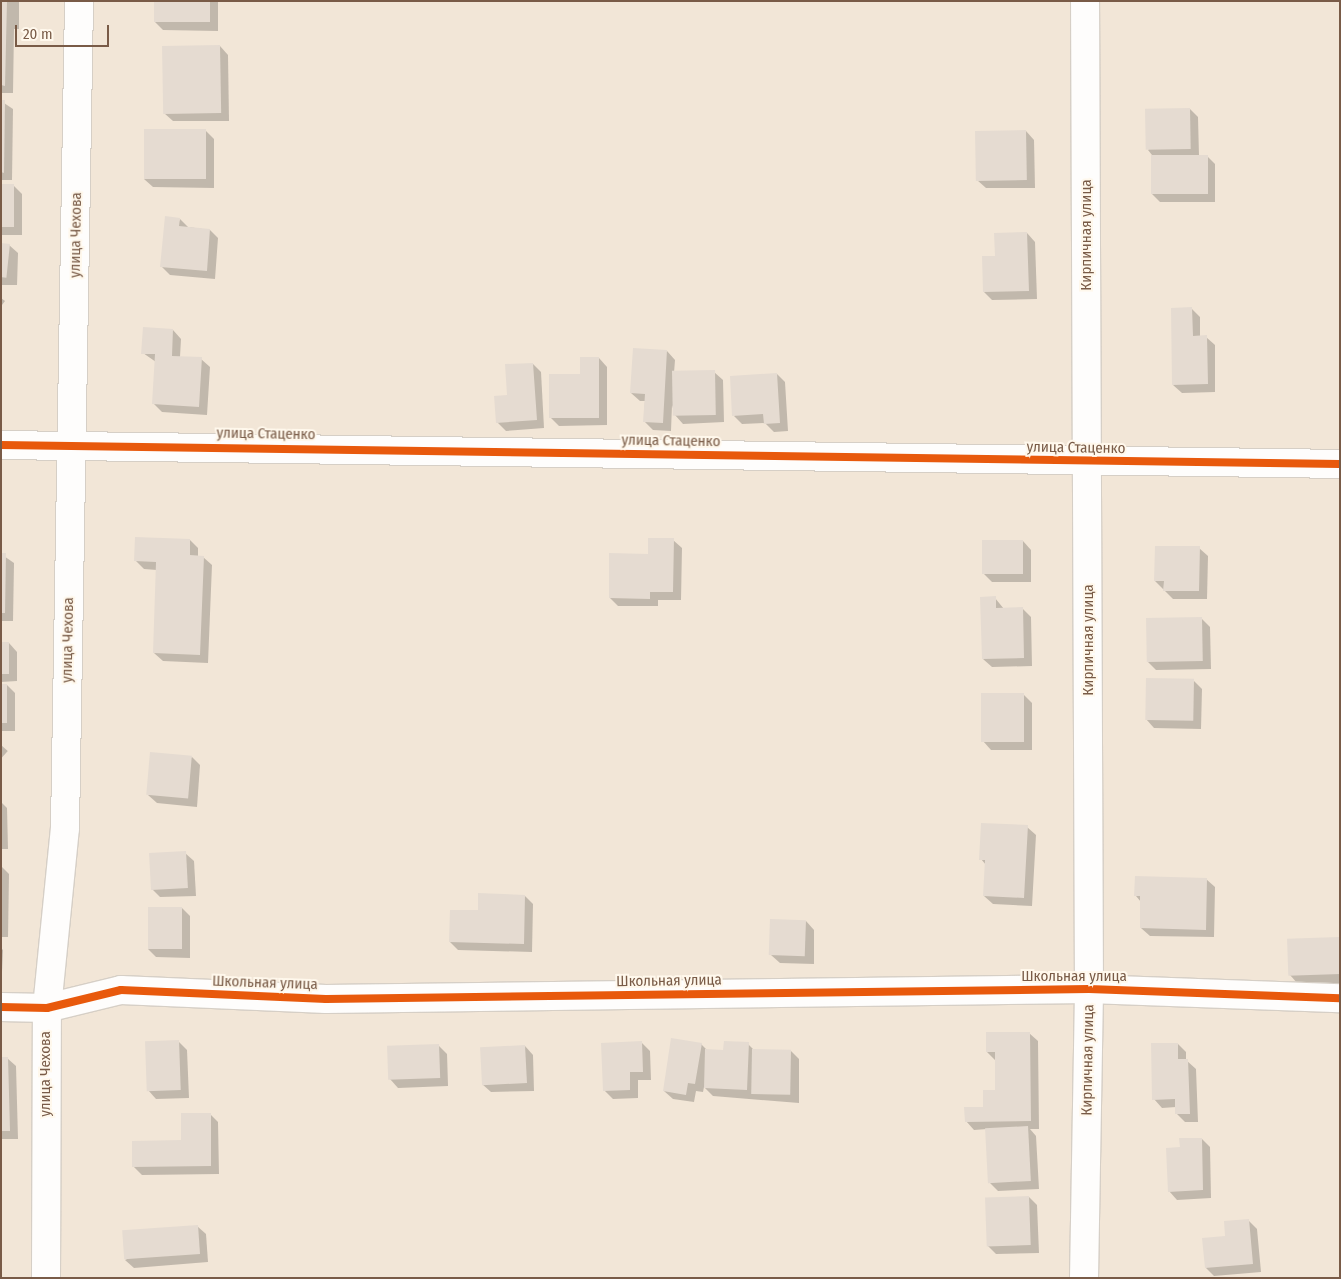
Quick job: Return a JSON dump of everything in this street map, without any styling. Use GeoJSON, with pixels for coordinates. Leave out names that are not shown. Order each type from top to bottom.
{"type":"FeatureCollection","features":[{"type":"Feature","properties":{"kind":"street","name":"улица Чехова"},"geometry":{"type":"LineString","coordinates":[[46,1278],[47,1008],[65,828],[80,1]]}},
{"type":"Feature","properties":{"kind":"street","name":"Кирпичная улица"},"geometry":{"type":"LineString","coordinates":[[1084,1278],[1089,990],[1089,462],[1085,1]]}},
{"type":"Feature","properties":{"kind":"street","name":"улица Стаценко"},"geometry":{"type":"LineString","coordinates":[[1,445],[72,444],[1089,462],[1340,464]]}},
{"type":"Feature","properties":{"kind":"street","name":"Школьная улица"},"geometry":{"type":"LineString","coordinates":[[1,1007],[47,1008],[121,990],[326,999],[1089,990],[1340,998]]}},
{"type":"Feature","properties":{"kind":"shaded area"},"geometry":{"type":"Polygon","coordinates":[[[1,1],[1340,1],[1340,1278],[1,1278],[1,1]]]}},
{"type":"Feature","properties":{"kind":"building"},"geometry":{"type":"Polygon","coordinates":[[[1,1],[7,1],[5,86],[1,85],[1,1]]]}},
{"type":"Feature","properties":{"kind":"building"},"geometry":{"type":"Polygon","coordinates":[[[154,1],[210,1],[210,22],[154,22],[154,1]]]}},
{"type":"Feature","properties":{"kind":"building"},"geometry":{"type":"Polygon","coordinates":[[[220,45],[221,113],[163,114],[162,46],[220,45]]]}},
{"type":"Feature","properties":{"kind":"building"},"geometry":{"type":"Polygon","coordinates":[[[1,100],[5,100],[4,173],[1,172],[1,100]]]}},
{"type":"Feature","properties":{"kind":"building"},"geometry":{"type":"Polygon","coordinates":[[[1190,108],[1191,149],[1146,150],[1145,109],[1190,108]]]}},
{"type":"Feature","properties":{"kind":"building"},"geometry":{"type":"Polygon","coordinates":[[[144,129],[206,129],[206,179],[144,179],[144,129]]]}},
{"type":"Feature","properties":{"kind":"building"},"geometry":{"type":"Polygon","coordinates":[[[1026,130],[1027,180],[976,181],[975,131],[1026,130]]]}},
{"type":"Feature","properties":{"kind":"building"},"geometry":{"type":"Polygon","coordinates":[[[1151,155],[1208,155],[1208,194],[1151,194],[1151,155]]]}},
{"type":"Feature","properties":{"kind":"building"},"geometry":{"type":"Polygon","coordinates":[[[1,184],[14,184],[14,227],[1,227],[1,184]]]}},
{"type":"Feature","properties":{"kind":"building"},"geometry":{"type":"Polygon","coordinates":[[[165,216],[180,218],[179,226],[210,229],[207,271],[160,267],[165,216]]]}},
{"type":"Feature","properties":{"kind":"building"},"geometry":{"type":"Polygon","coordinates":[[[1027,232],[1029,291],[983,292],[982,256],[995,256],[994,233],[1027,232]]]}},
{"type":"Feature","properties":{"kind":"building"},"geometry":{"type":"Polygon","coordinates":[[[1,243],[10,244],[6,278],[1,277],[1,243]]]}},
{"type":"Feature","properties":{"kind":"building"},"geometry":{"type":"Polygon","coordinates":[[[1192,307],[1193,336],[1207,335],[1208,384],[1172,385],[1171,308],[1192,307]]]}},
{"type":"Feature","properties":{"kind":"building"},"geometry":{"type":"Polygon","coordinates":[[[143,327],[173,329],[172,356],[202,357],[199,407],[152,404],[155,354],[141,354],[143,327]]]}},
{"type":"Feature","properties":{"kind":"building"},"geometry":{"type":"Polygon","coordinates":[[[633,348],[667,350],[663,423],[643,422],[645,394],[630,393],[633,348]]]}},
{"type":"Feature","properties":{"kind":"building"},"geometry":{"type":"Polygon","coordinates":[[[580,357],[599,357],[599,418],[549,418],[549,374],[580,374],[580,357]]]}},
{"type":"Feature","properties":{"kind":"building"},"geometry":{"type":"Polygon","coordinates":[[[533,363],[537,420],[496,423],[494,396],[507,395],[505,364],[533,363]]]}},
{"type":"Feature","properties":{"kind":"building"},"geometry":{"type":"Polygon","coordinates":[[[715,370],[716,415],[673,416],[672,371],[715,370]]]}},
{"type":"Feature","properties":{"kind":"building"},"geometry":{"type":"Polygon","coordinates":[[[777,373],[780,423],[764,424],[763,414],[732,416],[730,376],[777,373]]]}},
{"type":"Feature","properties":{"kind":"building"},"geometry":{"type":"Polygon","coordinates":[[[135,537],[190,539],[190,555],[204,556],[200,655],[153,653],[156,562],[134,561],[135,537]]]}},
{"type":"Feature","properties":{"kind":"building"},"geometry":{"type":"Polygon","coordinates":[[[648,538],[674,538],[673,592],[650,592],[650,599],[609,598],[609,553],[648,554],[648,538]]]}},
{"type":"Feature","properties":{"kind":"building"},"geometry":{"type":"Polygon","coordinates":[[[982,540],[1023,540],[1023,574],[982,574],[982,540]]]}},
{"type":"Feature","properties":{"kind":"building"},"geometry":{"type":"Polygon","coordinates":[[[1155,546],[1200,546],[1199,591],[1163,591],[1164,581],[1154,581],[1155,546]]]}},
{"type":"Feature","properties":{"kind":"building"},"geometry":{"type":"Polygon","coordinates":[[[1,553],[6,553],[5,613],[1,613],[1,553]]]}},
{"type":"Feature","properties":{"kind":"building"},"geometry":{"type":"Polygon","coordinates":[[[996,596],[996,608],[1023,607],[1024,658],[982,659],[980,597],[996,596]]]}},
{"type":"Feature","properties":{"kind":"building"},"geometry":{"type":"Polygon","coordinates":[[[1202,617],[1203,661],[1147,662],[1146,618],[1202,617]]]}},
{"type":"Feature","properties":{"kind":"building"},"geometry":{"type":"Polygon","coordinates":[[[1,642],[9,642],[9,674],[1,674],[1,642]]]}},
{"type":"Feature","properties":{"kind":"building"},"geometry":{"type":"Polygon","coordinates":[[[1146,678],[1194,679],[1193,721],[1145,720],[1146,678]]]}},
{"type":"Feature","properties":{"kind":"building"},"geometry":{"type":"Polygon","coordinates":[[[1,684],[7,684],[7,723],[1,723],[1,684]]]}},
{"type":"Feature","properties":{"kind":"building"},"geometry":{"type":"Polygon","coordinates":[[[981,693],[1024,693],[1024,742],[981,742],[981,693]]]}},
{"type":"Feature","properties":{"kind":"building"},"geometry":{"type":"Polygon","coordinates":[[[150,752],[192,756],[188,798],[146,795],[150,752]]]}},
{"type":"Feature","properties":{"kind":"building"},"geometry":{"type":"Polygon","coordinates":[[[981,823],[1028,825],[1024,898],[983,896],[985,860],[979,860],[981,823]]]}},
{"type":"Feature","properties":{"kind":"building"},"geometry":{"type":"Polygon","coordinates":[[[186,851],[188,888],[151,890],[149,853],[186,851]]]}},
{"type":"Feature","properties":{"kind":"building"},"geometry":{"type":"Polygon","coordinates":[[[1135,876],[1207,878],[1206,930],[1140,928],[1140,896],[1134,896],[1135,876]]]}},
{"type":"Feature","properties":{"kind":"building"},"geometry":{"type":"Polygon","coordinates":[[[478,893],[525,895],[524,944],[449,942],[450,910],[478,910],[478,893]]]}},
{"type":"Feature","properties":{"kind":"building"},"geometry":{"type":"Polygon","coordinates":[[[148,907],[182,907],[182,949],[148,949],[148,907]]]}},
{"type":"Feature","properties":{"kind":"building"},"geometry":{"type":"Polygon","coordinates":[[[770,919],[806,920],[805,956],[769,955],[770,919]]]}},
{"type":"Feature","properties":{"kind":"building"},"geometry":{"type":"Polygon","coordinates":[[[1339,937],[1340,974],[1288,976],[1287,939],[1339,937]]]}},
{"type":"Feature","properties":{"kind":"building"},"geometry":{"type":"Polygon","coordinates":[[[986,1032],[1030,1032],[1031,1121],[965,1122],[964,1107],[983,1107],[983,1090],[995,1090],[995,1052],[986,1052],[986,1032]]]}},
{"type":"Feature","properties":{"kind":"building"},"geometry":{"type":"Polygon","coordinates":[[[671,1038],[702,1043],[695,1084],[688,1083],[686,1095],[663,1091],[671,1038]]]}},
{"type":"Feature","properties":{"kind":"building"},"geometry":{"type":"Polygon","coordinates":[[[179,1040],[181,1090],[147,1091],[145,1041],[179,1040]]]}},
{"type":"Feature","properties":{"kind":"building"},"geometry":{"type":"Polygon","coordinates":[[[642,1041],[643,1072],[630,1072],[630,1090],[603,1091],[601,1043],[642,1041]]]}},
{"type":"Feature","properties":{"kind":"building"},"geometry":{"type":"Polygon","coordinates":[[[724,1041],[749,1042],[747,1090],[704,1088],[705,1049],[723,1050],[724,1041]]]}},
{"type":"Feature","properties":{"kind":"building"},"geometry":{"type":"Polygon","coordinates":[[[1151,1043],[1178,1043],[1178,1059],[1188,1059],[1190,1114],[1175,1114],[1175,1099],[1152,1100],[1151,1043]]]}},
{"type":"Feature","properties":{"kind":"building"},"geometry":{"type":"Polygon","coordinates":[[[439,1044],[440,1078],[388,1080],[387,1046],[439,1044]]]}},
{"type":"Feature","properties":{"kind":"building"},"geometry":{"type":"Polygon","coordinates":[[[525,1045],[527,1083],[482,1085],[480,1047],[525,1045]]]}},
{"type":"Feature","properties":{"kind":"building"},"geometry":{"type":"Polygon","coordinates":[[[752,1049],[791,1050],[790,1095],[751,1094],[752,1049]]]}},
{"type":"Feature","properties":{"kind":"building"},"geometry":{"type":"Polygon","coordinates":[[[1,1057],[8,1057],[10,1131],[1,1131],[1,1057]]]}},
{"type":"Feature","properties":{"kind":"building"},"geometry":{"type":"Polygon","coordinates":[[[181,1113],[211,1113],[211,1166],[132,1167],[132,1141],[181,1140],[181,1113]]]}},
{"type":"Feature","properties":{"kind":"building"},"geometry":{"type":"Polygon","coordinates":[[[1028,1126],[1031,1181],[988,1183],[985,1128],[1028,1126]]]}},
{"type":"Feature","properties":{"kind":"building"},"geometry":{"type":"Polygon","coordinates":[[[1179,1138],[1202,1138],[1203,1190],[1168,1192],[1166,1148],[1180,1147],[1179,1138]]]}},
{"type":"Feature","properties":{"kind":"building"},"geometry":{"type":"Polygon","coordinates":[[[1029,1196],[1031,1245],[987,1247],[985,1198],[1029,1196]]]}},
{"type":"Feature","properties":{"kind":"building"},"geometry":{"type":"Polygon","coordinates":[[[1249,1219],[1253,1264],[1205,1268],[1202,1238],[1225,1236],[1224,1221],[1249,1219]]]}},
{"type":"Feature","properties":{"kind":"building"},"geometry":{"type":"Polygon","coordinates":[[[198,1225],[200,1254],[124,1259],[122,1230],[198,1225]]]}},
{"type":"Feature","properties":{"kind":"cycle path"},"geometry":{"type":"LineString","coordinates":[[1,445],[1340,464]]}},
{"type":"Feature","properties":{"kind":"cycle path"},"geometry":{"type":"LineString","coordinates":[[1,1007],[47,1008],[121,990],[326,999],[1089,989],[1340,998]]}}]}
